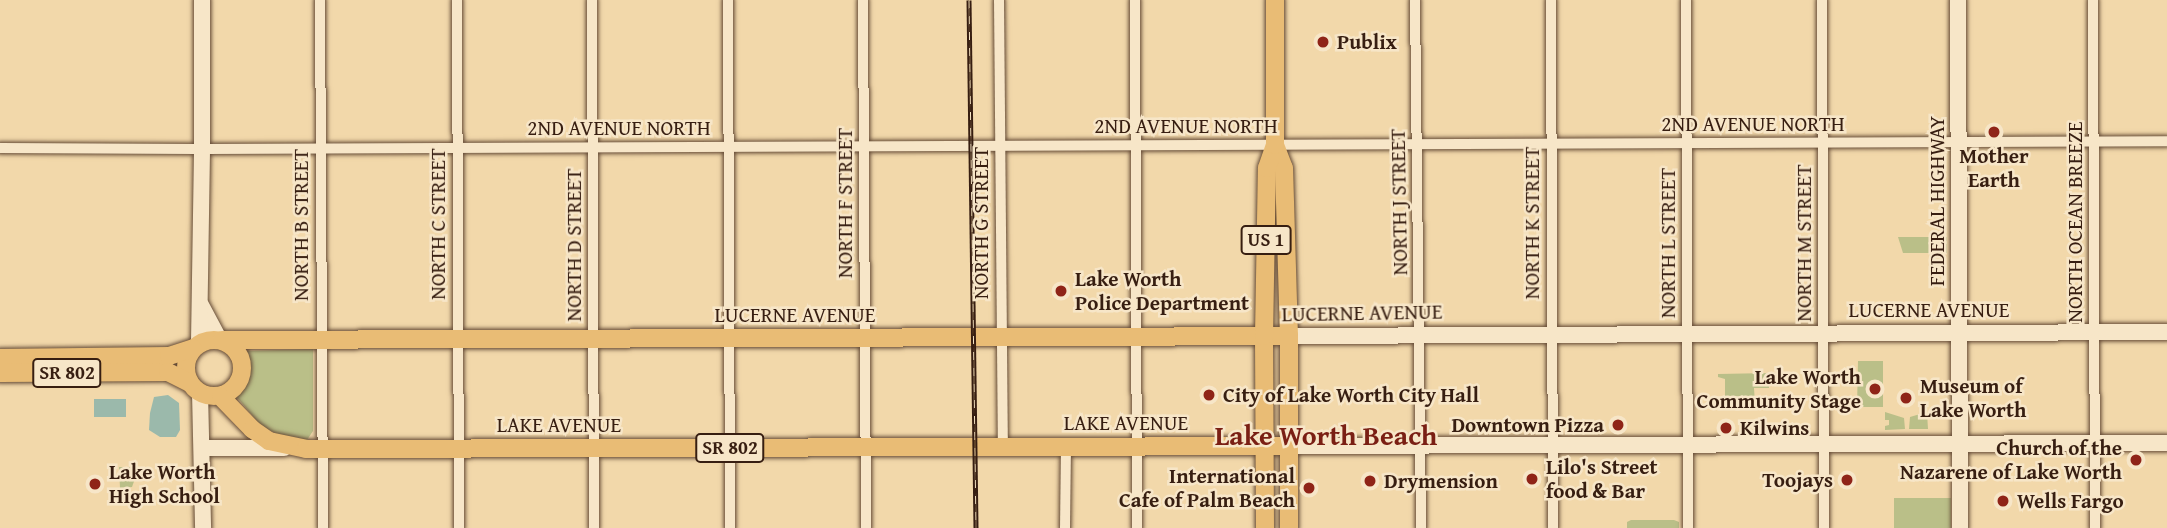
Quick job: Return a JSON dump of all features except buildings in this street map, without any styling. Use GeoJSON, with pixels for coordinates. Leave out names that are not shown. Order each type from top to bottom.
{"type":"FeatureCollection","features":[{"type":"Feature","properties":{"kind":"main road"},"geometry":{"type":"LineString","coordinates":[[202,0],[201,305],[196,345],[185,365],[207,392],[202,441],[203,528]]}},
{"type":"Feature","properties":{"kind":"main road","name":"US 1"},"geometry":{"type":"LineString","coordinates":[[1265,528],[1267,169],[1275,145],[1275,0]]}},
{"type":"Feature","properties":{"kind":"main road","name":"FEDERAL HIGHWAY"},"geometry":{"type":"LineString","coordinates":[[1958,0],[1960,528]]}},
{"type":"Feature","properties":{"kind":"main road","name":"US 1"},"geometry":{"type":"LineString","coordinates":[[1275,145],[1284,168],[1289,336],[1289,528]]}},
{"type":"Feature","properties":{"kind":"main road"},"geometry":{"type":"LineString","coordinates":[[201,305],[220,340],[237,352],[242,371],[236,386],[207,392]]}},
{"type":"Feature","properties":{"kind":"main road","name":"LUCERNE AVENUE"},"geometry":{"type":"LineString","coordinates":[[220,340],[2167,332]]}},
{"type":"Feature","properties":{"kind":"main road","name":"SR 802"},"geometry":{"type":"LineString","coordinates":[[0,358],[169,356],[196,345],[220,340]]}},
{"type":"Feature","properties":{"kind":"main road","name":"SR 802"},"geometry":{"type":"LineString","coordinates":[[0,373],[168,372],[207,392]]}},
{"type":"Feature","properties":{"kind":"main road","name":"LAKE AVENUE"},"geometry":{"type":"LineString","coordinates":[[207,392],[258,434],[294,449]]}},
{"type":"Feature","properties":{"kind":"main road","name":"LAKE AVENUE"},"geometry":{"type":"LineString","coordinates":[[202,441],[294,449],[2167,443]]}},
{"type":"Feature","properties":{"kind":"street","name":"NORTH B STREET"},"geometry":{"type":"LineString","coordinates":[[320,0],[323,528]]}},
{"type":"Feature","properties":{"kind":"street","name":"NORTH C STREET"},"geometry":{"type":"LineString","coordinates":[[457,0],[459,528]]}},
{"type":"Feature","properties":{"kind":"street","name":"NORTH D STREET"},"geometry":{"type":"LineString","coordinates":[[592,0],[594,528]]}},
{"type":"Feature","properties":{"kind":"street"},"geometry":{"type":"LineString","coordinates":[[728,0],[730,528]]}},
{"type":"Feature","properties":{"kind":"street","name":"NORTH F STREET"},"geometry":{"type":"LineString","coordinates":[[863,0],[866,528]]}},
{"type":"Feature","properties":{"kind":"street","name":"NORTH G STREET"},"geometry":{"type":"LineString","coordinates":[[999,0],[1003,446]]}},
{"type":"Feature","properties":{"kind":"street"},"geometry":{"type":"LineString","coordinates":[[1135,0],[1137,528]]}},
{"type":"Feature","properties":{"kind":"street","name":"NORTH J STREET"},"geometry":{"type":"LineString","coordinates":[[1415,0],[1421,528]]}},
{"type":"Feature","properties":{"kind":"street","name":"NORTH K STREET"},"geometry":{"type":"LineString","coordinates":[[1550,0],[1553,528]]}},
{"type":"Feature","properties":{"kind":"street","name":"NORTH L STREET"},"geometry":{"type":"LineString","coordinates":[[1686,0],[1688,528]]}},
{"type":"Feature","properties":{"kind":"street","name":"NORTH M STREET"},"geometry":{"type":"LineString","coordinates":[[1822,0],[1824,528]]}},
{"type":"Feature","properties":{"kind":"street","name":"NORTH OCEAN BREEZE"},"geometry":{"type":"LineString","coordinates":[[2093,0],[2095,528]]}},
{"type":"Feature","properties":{"kind":"street","name":"2ND AVENUE NORTH"},"geometry":{"type":"LineString","coordinates":[[0,148],[2167,141]]}},
{"type":"Feature","properties":{"kind":"street"},"geometry":{"type":"LineString","coordinates":[[1065,528],[1066,446]]}},
{"type":"Feature","properties":{"kind":"green space"},"geometry":{"type":"Polygon","coordinates":[[[1898,237],[1947,237],[1947,253],[1903,253],[1898,237]]]}},
{"type":"Feature","properties":{"kind":"green space"},"geometry":{"type":"Polygon","coordinates":[[[313,349],[313,431],[307,440],[294,441],[262,427],[236,396],[246,374],[243,351],[313,349]]]}},
{"type":"Feature","properties":{"kind":"green space"},"geometry":{"type":"Polygon","coordinates":[[[1858,361],[1883,361],[1883,407],[1857,407],[1858,361]]]}},
{"type":"Feature","properties":{"kind":"green space"},"geometry":{"type":"Polygon","coordinates":[[[1770,373],[1769,388],[1754,388],[1755,404],[1720,404],[1720,400],[1725,399],[1725,379],[1718,377],[1718,374],[1770,373]]]}},
{"type":"Feature","properties":{"kind":"green space"},"geometry":{"type":"Polygon","coordinates":[[[1885,412],[1904,418],[1905,429],[1885,430],[1889,420],[1885,420],[1885,412]]]}},
{"type":"Feature","properties":{"kind":"green space"},"geometry":{"type":"Polygon","coordinates":[[[1927,412],[1928,429],[1909,429],[1910,417],[1927,412]]]}},
{"type":"Feature","properties":{"kind":"green space"},"geometry":{"type":"Polygon","coordinates":[[[119,467],[131,467],[137,473],[132,487],[120,488],[119,467]]]}},
{"type":"Feature","properties":{"kind":"green space"},"geometry":{"type":"Polygon","coordinates":[[[1894,498],[1951,498],[1951,528],[1894,528],[1894,498]]]}},
{"type":"Feature","properties":{"kind":"green space"},"geometry":{"type":"Polygon","coordinates":[[[1674,520],[1679,522],[1679,528],[1627,528],[1627,522],[1674,520]]]}},
{"type":"Feature","properties":{"kind":"shaded area"},"geometry":{"type":"Polygon","coordinates":[[[168,395],[179,403],[180,430],[176,437],[160,437],[149,430],[150,413],[154,397],[168,395]]]}},
{"type":"Feature","properties":{"kind":"shaded area"},"geometry":{"type":"Polygon","coordinates":[[[94,399],[126,399],[126,417],[94,417],[94,399]]]}},
{"type":"Feature","properties":{"kind":"railway"},"geometry":{"type":"LineString","coordinates":[[969,0],[976,528]]}},
{"type":"Feature","properties":{"kind":"place","name":"Publix"},"geometry":{"type":"Point","coordinates":[1323,42]}},
{"type":"Feature","properties":{"kind":"place","name":"Mother Earth"},"geometry":{"type":"Point","coordinates":[1994,132]}},
{"type":"Feature","properties":{"kind":"place","name":"Lake Worth Police Department"},"geometry":{"type":"Point","coordinates":[1061,291]}},
{"type":"Feature","properties":{"kind":"place","name":"Lake Worth Community Stage"},"geometry":{"type":"Point","coordinates":[1875,389]}},
{"type":"Feature","properties":{"kind":"place","name":"City of Lake Worth City Hall"},"geometry":{"type":"Point","coordinates":[1209,395]}},
{"type":"Feature","properties":{"kind":"place","name":"Museum of Lake Worth"},"geometry":{"type":"Point","coordinates":[1906,398]}},
{"type":"Feature","properties":{"kind":"place","name":"Downtown Pizza"},"geometry":{"type":"Point","coordinates":[1618,425]}},
{"type":"Feature","properties":{"kind":"place","name":"Kilwins"},"geometry":{"type":"Point","coordinates":[1726,428]}},
{"type":"Feature","properties":{"kind":"place","name":"Church of the Nazarene of Lake Worth"},"geometry":{"type":"Point","coordinates":[2136,460]}},
{"type":"Feature","properties":{"kind":"place","name":"Lilo's Street food & Bar"},"geometry":{"type":"Point","coordinates":[1532,479]}},
{"type":"Feature","properties":{"kind":"place","name":"Toojays"},"geometry":{"type":"Point","coordinates":[1847,480]}},
{"type":"Feature","properties":{"kind":"place","name":"Drymension"},"geometry":{"type":"Point","coordinates":[1370,481]}},
{"type":"Feature","properties":{"kind":"place","name":"Lake Worth High School"},"geometry":{"type":"Point","coordinates":[95,484]}},
{"type":"Feature","properties":{"kind":"place","name":"International Cafe of Palm Beach"},"geometry":{"type":"Point","coordinates":[1309,488]}},
{"type":"Feature","properties":{"kind":"place","name":"Wells Fargo"},"geometry":{"type":"Point","coordinates":[2003,501]}},
{"type":"Feature","properties":{"kind":"district","name":"Lake Worth Beach"},"geometry":{"type":"Point","coordinates":[1326,435]}}]}
